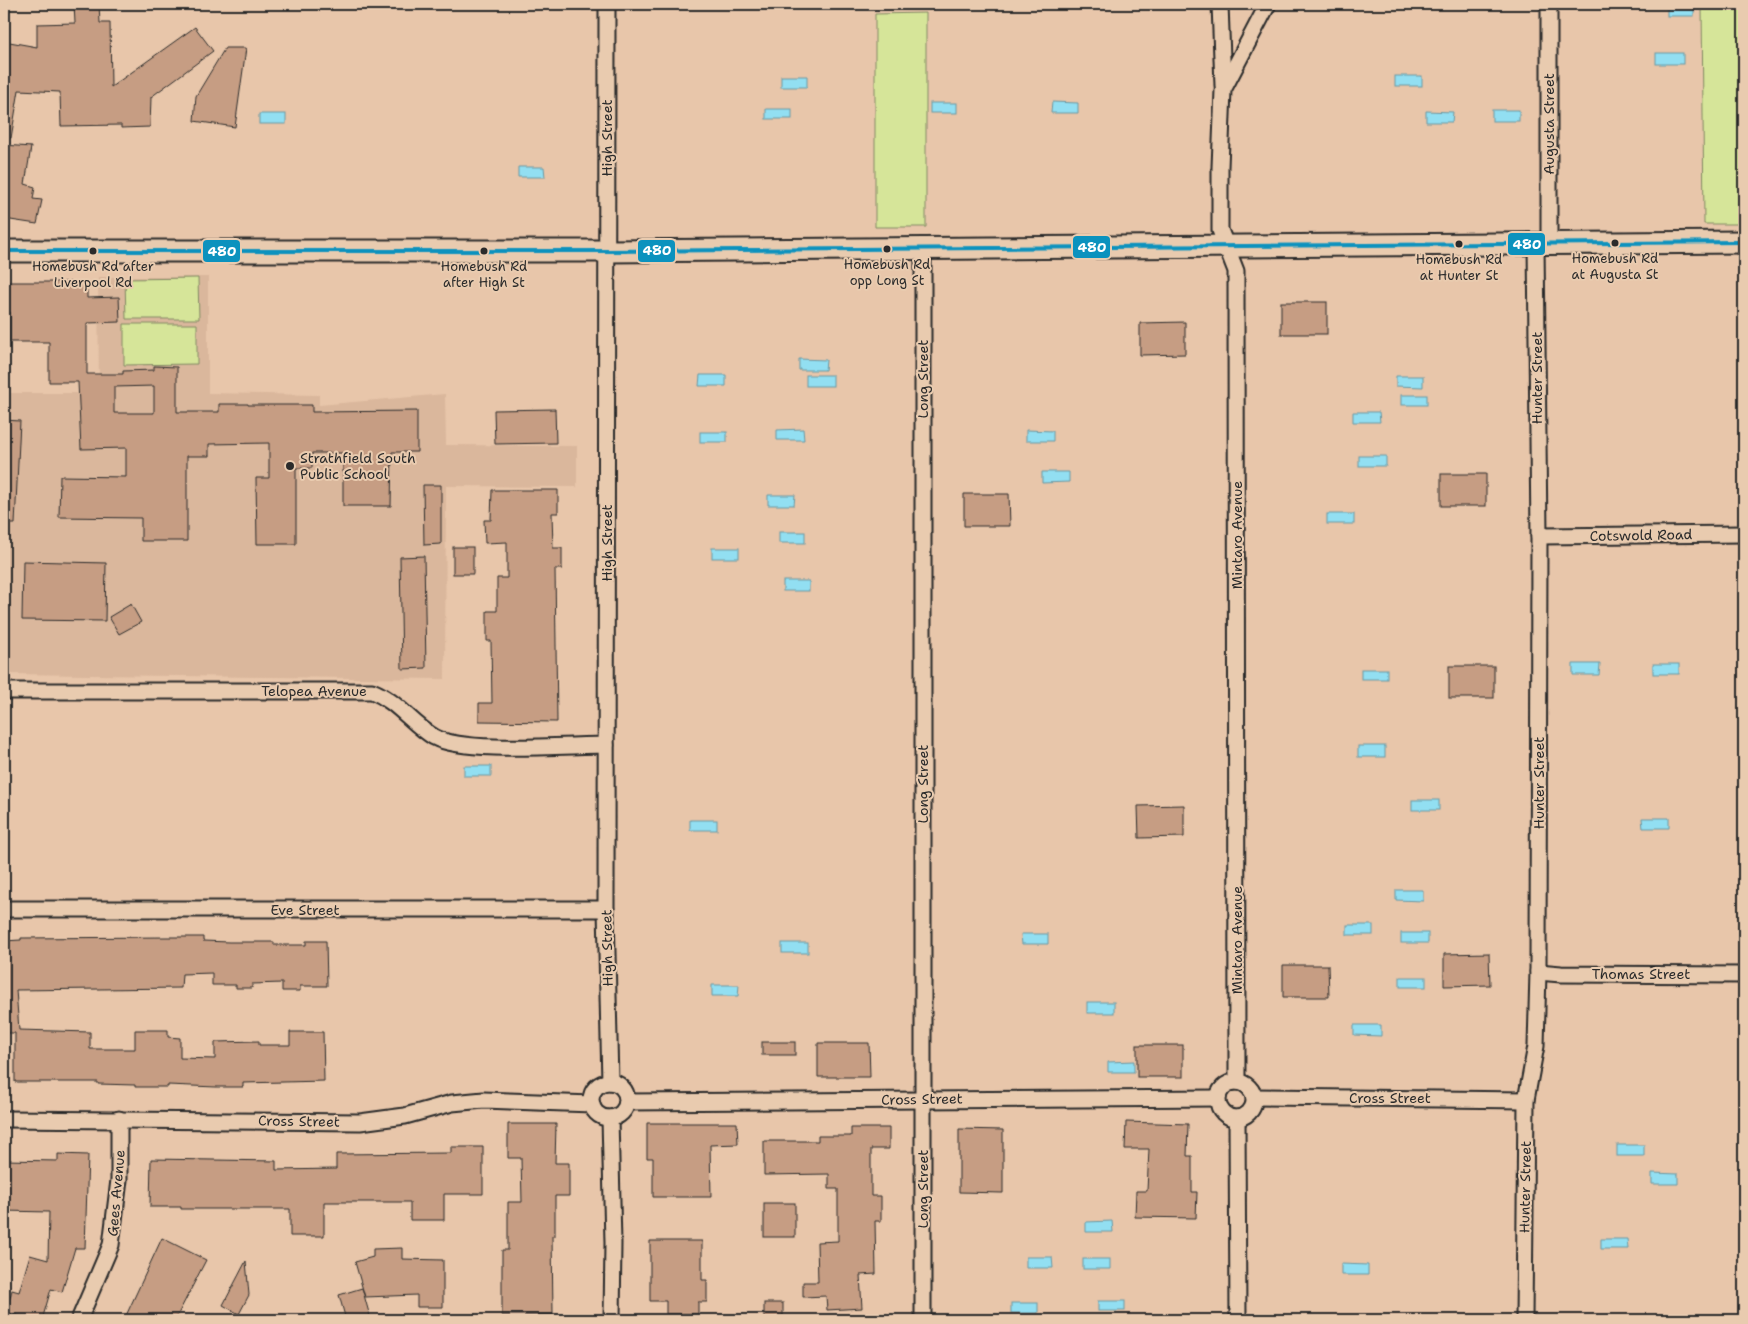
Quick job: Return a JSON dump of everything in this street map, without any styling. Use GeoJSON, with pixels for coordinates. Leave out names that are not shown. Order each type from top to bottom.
{"type":"FeatureCollection","features":[{"type":"Feature","properties":{"kind":"main road"},"geometry":{"type":"LineString","coordinates":[[4,251],[607,251],[1744,242]]}},
{"type":"Feature","properties":{"kind":"street","name":"High Street"},"geometry":{"type":"LineString","coordinates":[[608,4],[606,910],[610,1082]]}},
{"type":"Feature","properties":{"kind":"street"},"geometry":{"type":"LineString","coordinates":[[1220,4],[1223,90]]}},
{"type":"Feature","properties":{"kind":"street","name":"Mintaro Avenue"},"geometry":{"type":"LineString","coordinates":[[1237,1082],[1236,271],[1228,246],[1220,230],[1220,167],[1223,90],[1268,4]]}},
{"type":"Feature","properties":{"kind":"street","name":"Augusta Street"},"geometry":{"type":"LineString","coordinates":[[1542,244],[1549,4]]}},
{"type":"Feature","properties":{"kind":"street","name":"Hunter Street"},"geometry":{"type":"LineString","coordinates":[[1524,1320],[1526,1100],[1536,1046],[1538,972],[1542,244]]}},
{"type":"Feature","properties":{"kind":"street","name":"Long Street"},"geometry":{"type":"LineString","coordinates":[[922,248],[923,1320]]}},
{"type":"Feature","properties":{"kind":"street","name":"Cotswold Road"},"geometry":{"type":"LineString","coordinates":[[1539,536],[1744,534]]}},
{"type":"Feature","properties":{"kind":"street","name":"Telopea Avenue"},"geometry":{"type":"LineString","coordinates":[[4,691],[372,691],[383,695],[432,736],[463,746],[606,745]]}},
{"type":"Feature","properties":{"kind":"street","name":"Eve Street"},"geometry":{"type":"LineString","coordinates":[[4,909],[606,910]]}},
{"type":"Feature","properties":{"kind":"street","name":"Thomas Street"},"geometry":{"type":"LineString","coordinates":[[1538,972],[1561,974],[1744,975]]}},
{"type":"Feature","properties":{"kind":"street"},"geometry":{"type":"LineString","coordinates":[[610,1082],[622,1086],[627,1102],[621,1113],[610,1118],[598,1114],[592,1104],[591,1097],[597,1086],[610,1082]]}},
{"type":"Feature","properties":{"kind":"street"},"geometry":{"type":"LineString","coordinates":[[1237,1082],[1248,1086],[1254,1097],[1254,1103],[1248,1114],[1236,1118],[1225,1114],[1221,1110],[1218,1098],[1226,1084],[1237,1082]]}},
{"type":"Feature","properties":{"kind":"street","name":"Cross Street"},"geometry":{"type":"LineString","coordinates":[[1254,1097],[1526,1100]]}},
{"type":"Feature","properties":{"kind":"street","name":"Cross Street"},"geometry":{"type":"LineString","coordinates":[[627,1102],[1218,1098]]}},
{"type":"Feature","properties":{"kind":"street","name":"Cross Street"},"geometry":{"type":"LineString","coordinates":[[4,1119],[360,1122],[405,1116],[452,1102],[484,1100],[592,1104]]}},
{"type":"Feature","properties":{"kind":"street"},"geometry":{"type":"LineString","coordinates":[[610,1118],[613,1244],[612,1320]]}},
{"type":"Feature","properties":{"kind":"street"},"geometry":{"type":"LineString","coordinates":[[1236,1118],[1238,1320]]}},
{"type":"Feature","properties":{"kind":"street","name":"Gees Avenue"},"geometry":{"type":"LineString","coordinates":[[79,1320],[111,1246],[119,1180],[119,1120]]}},
{"type":"Feature","properties":{"kind":"shaded area","name":"Strathfield South Public School"},"geometry":{"type":"Polygon","coordinates":[[[98,277],[208,277],[208,393],[319,395],[319,405],[445,394],[446,445],[577,446],[577,487],[446,486],[445,679],[4,674],[4,393],[99,393],[98,277]]]}},
{"type":"Feature","properties":{"kind":"green space"},"geometry":{"type":"Polygon","coordinates":[[[1702,4],[1744,4],[1744,224],[1704,224],[1702,4]]]}},
{"type":"Feature","properties":{"kind":"green space"},"geometry":{"type":"Polygon","coordinates":[[[926,13],[926,227],[875,227],[875,14],[926,13]]]}},
{"type":"Feature","properties":{"kind":"green space"},"geometry":{"type":"Polygon","coordinates":[[[198,278],[199,319],[126,319],[125,279],[198,278]]]}},
{"type":"Feature","properties":{"kind":"green space"},"geometry":{"type":"Polygon","coordinates":[[[124,324],[197,324],[197,364],[124,365],[124,324]]]}},
{"type":"Feature","properties":{"kind":"water"},"geometry":{"type":"Polygon","coordinates":[[[1667,6],[1694,6],[1694,16],[1667,16],[1667,6]]]}},
{"type":"Feature","properties":{"kind":"water"},"geometry":{"type":"Polygon","coordinates":[[[1656,53],[1683,53],[1683,64],[1656,64],[1656,53]]]}},
{"type":"Feature","properties":{"kind":"water"},"geometry":{"type":"Polygon","coordinates":[[[781,76],[807,76],[807,87],[781,87],[781,76]]]}},
{"type":"Feature","properties":{"kind":"water"},"geometry":{"type":"Polygon","coordinates":[[[1395,76],[1422,76],[1422,86],[1395,86],[1395,76]]]}},
{"type":"Feature","properties":{"kind":"water"},"geometry":{"type":"Polygon","coordinates":[[[1052,102],[1078,103],[1078,113],[1051,113],[1052,102]]]}},
{"type":"Feature","properties":{"kind":"water"},"geometry":{"type":"Polygon","coordinates":[[[930,103],[957,103],[957,113],[930,113],[930,103]]]}},
{"type":"Feature","properties":{"kind":"water"},"geometry":{"type":"Polygon","coordinates":[[[766,109],[792,109],[792,119],[766,119],[766,109]]]}},
{"type":"Feature","properties":{"kind":"water"},"geometry":{"type":"Polygon","coordinates":[[[1492,110],[1519,110],[1519,121],[1492,121],[1492,110]]]}},
{"type":"Feature","properties":{"kind":"water"},"geometry":{"type":"Polygon","coordinates":[[[1426,111],[1453,112],[1452,122],[1426,122],[1426,111]]]}},
{"type":"Feature","properties":{"kind":"water"},"geometry":{"type":"Polygon","coordinates":[[[259,114],[286,114],[286,124],[259,124],[259,114]]]}},
{"type":"Feature","properties":{"kind":"water"},"geometry":{"type":"Polygon","coordinates":[[[518,167],[544,167],[545,177],[518,177],[518,167]]]}},
{"type":"Feature","properties":{"kind":"water"},"geometry":{"type":"Polygon","coordinates":[[[799,359],[826,360],[825,370],[799,370],[799,359]]]}},
{"type":"Feature","properties":{"kind":"water"},"geometry":{"type":"Polygon","coordinates":[[[700,375],[726,375],[726,386],[699,386],[700,375]]]}},
{"type":"Feature","properties":{"kind":"water"},"geometry":{"type":"Polygon","coordinates":[[[806,375],[833,375],[833,386],[806,386],[806,375]]]}},
{"type":"Feature","properties":{"kind":"water"},"geometry":{"type":"Polygon","coordinates":[[[1396,376],[1423,376],[1423,387],[1396,386],[1396,376]]]}},
{"type":"Feature","properties":{"kind":"water"},"geometry":{"type":"Polygon","coordinates":[[[1401,395],[1427,395],[1427,405],[1401,405],[1401,395]]]}},
{"type":"Feature","properties":{"kind":"water"},"geometry":{"type":"Polygon","coordinates":[[[1353,412],[1379,412],[1380,422],[1353,422],[1353,412]]]}},
{"type":"Feature","properties":{"kind":"water"},"geometry":{"type":"Polygon","coordinates":[[[803,429],[804,440],[777,440],[777,430],[803,429]]]}},
{"type":"Feature","properties":{"kind":"water"},"geometry":{"type":"Polygon","coordinates":[[[1026,430],[1053,431],[1053,441],[1026,441],[1026,430]]]}},
{"type":"Feature","properties":{"kind":"water"},"geometry":{"type":"Polygon","coordinates":[[[700,432],[727,432],[727,442],[700,442],[700,432]]]}},
{"type":"Feature","properties":{"kind":"water"},"geometry":{"type":"Polygon","coordinates":[[[1359,456],[1386,456],[1386,466],[1359,466],[1359,456]]]}},
{"type":"Feature","properties":{"kind":"water"},"geometry":{"type":"Polygon","coordinates":[[[1042,472],[1069,472],[1069,482],[1042,483],[1042,472]]]}},
{"type":"Feature","properties":{"kind":"water"},"geometry":{"type":"Polygon","coordinates":[[[768,495],[795,495],[794,505],[768,505],[768,495]]]}},
{"type":"Feature","properties":{"kind":"water"},"geometry":{"type":"Polygon","coordinates":[[[1327,514],[1354,514],[1354,524],[1327,524],[1327,514]]]}},
{"type":"Feature","properties":{"kind":"water"},"geometry":{"type":"Polygon","coordinates":[[[779,532],[805,532],[805,543],[779,543],[779,532]]]}},
{"type":"Feature","properties":{"kind":"water"},"geometry":{"type":"Polygon","coordinates":[[[712,548],[739,548],[739,558],[712,558],[712,548]]]}},
{"type":"Feature","properties":{"kind":"water"},"geometry":{"type":"Polygon","coordinates":[[[783,581],[809,581],[809,591],[783,591],[783,581]]]}},
{"type":"Feature","properties":{"kind":"water"},"geometry":{"type":"Polygon","coordinates":[[[1573,664],[1600,664],[1599,675],[1573,675],[1573,664]]]}},
{"type":"Feature","properties":{"kind":"water"},"geometry":{"type":"Polygon","coordinates":[[[1653,664],[1679,664],[1679,674],[1653,674],[1653,664]]]}},
{"type":"Feature","properties":{"kind":"water"},"geometry":{"type":"Polygon","coordinates":[[[1361,669],[1387,669],[1387,679],[1361,679],[1361,669]]]}},
{"type":"Feature","properties":{"kind":"water"},"geometry":{"type":"Polygon","coordinates":[[[1358,746],[1385,746],[1385,757],[1358,757],[1358,746]]]}},
{"type":"Feature","properties":{"kind":"water"},"geometry":{"type":"Polygon","coordinates":[[[464,766],[491,766],[491,776],[464,776],[464,766]]]}},
{"type":"Feature","properties":{"kind":"water"},"geometry":{"type":"Polygon","coordinates":[[[1412,800],[1439,800],[1439,810],[1412,810],[1412,800]]]}},
{"type":"Feature","properties":{"kind":"water"},"geometry":{"type":"Polygon","coordinates":[[[1642,818],[1669,818],[1669,828],[1643,828],[1642,818]]]}},
{"type":"Feature","properties":{"kind":"water"},"geometry":{"type":"Polygon","coordinates":[[[690,820],[717,820],[717,830],[690,830],[690,820]]]}},
{"type":"Feature","properties":{"kind":"water"},"geometry":{"type":"Polygon","coordinates":[[[1396,890],[1423,890],[1423,901],[1396,900],[1396,890]]]}},
{"type":"Feature","properties":{"kind":"water"},"geometry":{"type":"Polygon","coordinates":[[[1347,925],[1373,925],[1373,935],[1347,935],[1347,925]]]}},
{"type":"Feature","properties":{"kind":"water"},"geometry":{"type":"Polygon","coordinates":[[[1401,933],[1428,933],[1428,943],[1401,943],[1401,933]]]}},
{"type":"Feature","properties":{"kind":"water"},"geometry":{"type":"Polygon","coordinates":[[[1021,934],[1048,934],[1048,944],[1022,944],[1021,934]]]}},
{"type":"Feature","properties":{"kind":"water"},"geometry":{"type":"Polygon","coordinates":[[[782,943],[808,943],[808,953],[782,953],[782,943]]]}},
{"type":"Feature","properties":{"kind":"water"},"geometry":{"type":"Polygon","coordinates":[[[1400,977],[1426,977],[1426,987],[1400,987],[1400,977]]]}},
{"type":"Feature","properties":{"kind":"water"},"geometry":{"type":"Polygon","coordinates":[[[712,985],[739,985],[738,996],[712,996],[712,985]]]}},
{"type":"Feature","properties":{"kind":"water"},"geometry":{"type":"Polygon","coordinates":[[[1087,1002],[1114,1002],[1114,1013],[1087,1013],[1087,1002]]]}},
{"type":"Feature","properties":{"kind":"water"},"geometry":{"type":"Polygon","coordinates":[[[1354,1025],[1381,1025],[1381,1036],[1354,1035],[1354,1025]]]}},
{"type":"Feature","properties":{"kind":"water"},"geometry":{"type":"Polygon","coordinates":[[[1134,1061],[1134,1072],[1108,1072],[1108,1062],[1134,1061]]]}},
{"type":"Feature","properties":{"kind":"water"},"geometry":{"type":"Polygon","coordinates":[[[1617,1145],[1644,1145],[1644,1156],[1617,1156],[1617,1145]]]}},
{"type":"Feature","properties":{"kind":"water"},"geometry":{"type":"Polygon","coordinates":[[[1652,1173],[1678,1174],[1678,1184],[1652,1184],[1652,1173]]]}},
{"type":"Feature","properties":{"kind":"water"},"geometry":{"type":"Polygon","coordinates":[[[1112,1221],[1113,1232],[1086,1232],[1086,1222],[1112,1221]]]}},
{"type":"Feature","properties":{"kind":"water"},"geometry":{"type":"Polygon","coordinates":[[[1601,1239],[1627,1239],[1628,1249],[1601,1249],[1601,1239]]]}},
{"type":"Feature","properties":{"kind":"water"},"geometry":{"type":"Polygon","coordinates":[[[1026,1257],[1052,1257],[1053,1268],[1026,1268],[1026,1257]]]}},
{"type":"Feature","properties":{"kind":"water"},"geometry":{"type":"Polygon","coordinates":[[[1083,1259],[1110,1259],[1110,1269],[1083,1269],[1083,1259]]]}},
{"type":"Feature","properties":{"kind":"water"},"geometry":{"type":"Polygon","coordinates":[[[1341,1264],[1368,1265],[1368,1275],[1341,1275],[1341,1264]]]}},
{"type":"Feature","properties":{"kind":"water"},"geometry":{"type":"Polygon","coordinates":[[[1098,1301],[1125,1301],[1125,1311],[1098,1311],[1098,1301]]]}},
{"type":"Feature","properties":{"kind":"water"},"geometry":{"type":"Polygon","coordinates":[[[1011,1303],[1038,1303],[1038,1313],[1011,1313],[1011,1303]]]}},
{"type":"Feature","properties":{"kind":"building"},"geometry":{"type":"Polygon","coordinates":[[[74,4],[99,4],[100,23],[110,23],[111,87],[195,27],[213,51],[151,97],[150,127],[121,128],[121,125],[61,126],[60,92],[19,90],[11,138],[4,137],[4,41],[37,47],[37,24],[75,23],[74,4]]]}},
{"type":"Feature","properties":{"kind":"building"},"geometry":{"type":"Polygon","coordinates":[[[225,48],[246,48],[235,127],[194,121],[196,96],[225,48]]]}},
{"type":"Feature","properties":{"kind":"building"},"geometry":{"type":"Polygon","coordinates":[[[4,145],[31,147],[25,184],[35,187],[33,199],[42,200],[37,224],[4,219],[4,145]]]}},
{"type":"Feature","properties":{"kind":"building"},"geometry":{"type":"Polygon","coordinates":[[[4,282],[87,282],[87,298],[119,297],[120,322],[87,323],[87,374],[123,374],[123,371],[154,370],[154,366],[177,367],[177,412],[219,412],[219,404],[312,405],[312,412],[417,411],[417,452],[392,452],[391,506],[343,506],[343,453],[312,453],[312,468],[296,468],[296,544],[257,544],[256,478],[269,478],[269,443],[209,444],[209,456],[187,456],[187,541],[141,541],[141,518],[59,517],[60,476],[126,477],[126,448],[81,449],[78,382],[49,382],[49,342],[10,342],[10,312],[4,311],[4,282]],[[154,386],[114,387],[114,413],[154,413],[154,386]]]}},
{"type":"Feature","properties":{"kind":"building"},"geometry":{"type":"Polygon","coordinates":[[[1281,302],[1327,302],[1327,334],[1281,334],[1281,302]]]}},
{"type":"Feature","properties":{"kind":"building"},"geometry":{"type":"Polygon","coordinates":[[[1185,322],[1185,354],[1140,355],[1140,323],[1185,322]]]}},
{"type":"Feature","properties":{"kind":"building"},"geometry":{"type":"Polygon","coordinates":[[[555,409],[556,443],[495,444],[494,410],[555,409]]]}},
{"type":"Feature","properties":{"kind":"building"},"geometry":{"type":"Polygon","coordinates":[[[4,420],[20,421],[15,524],[4,524],[4,420]]]}},
{"type":"Feature","properties":{"kind":"building"},"geometry":{"type":"Polygon","coordinates":[[[1441,474],[1486,474],[1486,506],[1441,506],[1441,474]]]}},
{"type":"Feature","properties":{"kind":"building"},"geometry":{"type":"Polygon","coordinates":[[[423,485],[441,485],[441,544],[424,545],[423,485]]]}},
{"type":"Feature","properties":{"kind":"building"},"geometry":{"type":"Polygon","coordinates":[[[492,490],[558,490],[558,513],[552,513],[553,548],[562,548],[562,569],[555,569],[557,722],[479,721],[479,703],[492,703],[491,641],[487,641],[487,611],[497,611],[497,578],[507,578],[507,542],[485,543],[484,520],[491,520],[492,490]]]}},
{"type":"Feature","properties":{"kind":"building"},"geometry":{"type":"Polygon","coordinates":[[[964,494],[1009,494],[1010,526],[964,526],[964,494]]]}},
{"type":"Feature","properties":{"kind":"building"},"geometry":{"type":"Polygon","coordinates":[[[453,547],[473,547],[473,574],[453,574],[453,547]]]}},
{"type":"Feature","properties":{"kind":"building"},"geometry":{"type":"Polygon","coordinates":[[[424,556],[426,668],[402,669],[400,557],[424,556]]]}},
{"type":"Feature","properties":{"kind":"building"},"geometry":{"type":"Polygon","coordinates":[[[23,561],[106,563],[105,621],[22,620],[23,561]]]}},
{"type":"Feature","properties":{"kind":"building"},"geometry":{"type":"Polygon","coordinates":[[[131,604],[141,622],[119,634],[109,617],[131,604]]]}},
{"type":"Feature","properties":{"kind":"building"},"geometry":{"type":"Polygon","coordinates":[[[1449,666],[1494,666],[1494,698],[1449,698],[1449,666]]]}},
{"type":"Feature","properties":{"kind":"building"},"geometry":{"type":"Polygon","coordinates":[[[1184,805],[1184,837],[1139,838],[1138,806],[1184,805]]]}},
{"type":"Feature","properties":{"kind":"building"},"geometry":{"type":"Polygon","coordinates":[[[203,937],[203,941],[274,942],[274,945],[306,945],[306,941],[326,941],[327,986],[300,986],[300,991],[282,991],[282,983],[252,984],[252,988],[236,988],[236,985],[212,985],[212,973],[182,974],[181,988],[16,990],[19,1030],[90,1032],[90,1049],[135,1049],[135,1030],[168,1030],[168,1037],[180,1038],[180,1058],[215,1059],[215,1042],[259,1041],[259,1045],[290,1045],[290,1032],[323,1032],[324,1081],[243,1083],[243,1087],[168,1085],[168,1087],[135,1087],[135,1085],[98,1084],[98,1082],[15,1082],[15,1033],[4,1033],[4,941],[21,940],[21,938],[203,937]]]}},
{"type":"Feature","properties":{"kind":"building"},"geometry":{"type":"Polygon","coordinates":[[[1489,953],[1490,985],[1444,986],[1444,954],[1489,953]]]}},
{"type":"Feature","properties":{"kind":"building"},"geometry":{"type":"Polygon","coordinates":[[[1283,965],[1328,965],[1329,997],[1283,997],[1283,965]]]}},
{"type":"Feature","properties":{"kind":"building"},"geometry":{"type":"Polygon","coordinates":[[[762,1042],[795,1042],[795,1055],[762,1055],[762,1042]]]}},
{"type":"Feature","properties":{"kind":"building"},"geometry":{"type":"Polygon","coordinates":[[[818,1043],[869,1043],[870,1077],[818,1077],[818,1043]]]}},
{"type":"Feature","properties":{"kind":"building"},"geometry":{"type":"Polygon","coordinates":[[[1137,1045],[1183,1045],[1183,1077],[1137,1077],[1137,1045]]]}},
{"type":"Feature","properties":{"kind":"building"},"geometry":{"type":"Polygon","coordinates":[[[1126,1122],[1188,1124],[1187,1156],[1192,1156],[1192,1192],[1197,1192],[1196,1218],[1135,1217],[1136,1191],[1147,1191],[1149,1149],[1125,1149],[1126,1122]]]}},
{"type":"Feature","properties":{"kind":"building"},"geometry":{"type":"Polygon","coordinates":[[[647,1123],[737,1123],[738,1144],[710,1145],[711,1197],[653,1197],[653,1158],[647,1158],[647,1123]]]}},
{"type":"Feature","properties":{"kind":"building"},"geometry":{"type":"Polygon","coordinates":[[[508,1124],[556,1124],[555,1163],[569,1163],[569,1196],[555,1196],[555,1236],[552,1236],[553,1315],[502,1315],[502,1250],[508,1250],[508,1202],[522,1202],[521,1158],[508,1158],[508,1124]]]}},
{"type":"Feature","properties":{"kind":"building"},"geometry":{"type":"Polygon","coordinates":[[[851,1128],[889,1128],[889,1149],[871,1149],[871,1196],[881,1196],[881,1221],[875,1221],[876,1274],[860,1275],[862,1308],[827,1310],[826,1296],[803,1297],[803,1282],[818,1282],[817,1242],[838,1241],[838,1189],[829,1189],[829,1174],[764,1175],[764,1141],[818,1141],[818,1136],[851,1136],[851,1128]]]}},
{"type":"Feature","properties":{"kind":"building"},"geometry":{"type":"Polygon","coordinates":[[[959,1129],[1003,1130],[1003,1193],[959,1192],[959,1129]]]}},
{"type":"Feature","properties":{"kind":"building"},"geometry":{"type":"Polygon","coordinates":[[[451,1147],[483,1147],[483,1194],[444,1194],[444,1220],[410,1220],[410,1202],[324,1202],[324,1236],[290,1236],[290,1209],[181,1209],[181,1207],[150,1207],[151,1159],[276,1161],[276,1170],[336,1169],[336,1154],[451,1153],[451,1147]]]}},
{"type":"Feature","properties":{"kind":"building"},"geometry":{"type":"Polygon","coordinates":[[[58,1154],[88,1155],[85,1248],[75,1248],[62,1292],[51,1289],[42,1320],[33,1320],[6,1312],[12,1290],[19,1292],[30,1255],[48,1260],[49,1212],[4,1211],[4,1160],[58,1161],[58,1154]]]}},
{"type":"Feature","properties":{"kind":"building"},"geometry":{"type":"Polygon","coordinates":[[[764,1203],[795,1203],[795,1237],[764,1237],[764,1203]]]}},
{"type":"Feature","properties":{"kind":"building"},"geometry":{"type":"Polygon","coordinates":[[[162,1238],[206,1260],[175,1320],[124,1320],[162,1238]]]}},
{"type":"Feature","properties":{"kind":"building"},"geometry":{"type":"Polygon","coordinates":[[[650,1241],[702,1241],[702,1280],[707,1280],[707,1302],[698,1302],[698,1314],[666,1314],[666,1301],[650,1301],[650,1241]]]}},
{"type":"Feature","properties":{"kind":"building"},"geometry":{"type":"Polygon","coordinates":[[[402,1248],[402,1259],[443,1260],[443,1307],[417,1307],[417,1295],[365,1297],[355,1262],[373,1257],[373,1249],[402,1248]]]}},
{"type":"Feature","properties":{"kind":"building"},"geometry":{"type":"Polygon","coordinates":[[[246,1261],[249,1295],[239,1314],[223,1305],[246,1261]]]}},
{"type":"Feature","properties":{"kind":"building"},"geometry":{"type":"Polygon","coordinates":[[[362,1288],[371,1320],[346,1320],[339,1295],[362,1288]]]}},
{"type":"Feature","properties":{"kind":"building"},"geometry":{"type":"Polygon","coordinates":[[[764,1303],[783,1303],[783,1320],[764,1320],[764,1303]]]}},
{"type":"Feature","properties":{"kind":"transit line","name":"480"},"geometry":{"type":"LineString","coordinates":[[4,251],[607,251],[1744,242]]}},
{"type":"Feature","properties":{"kind":"place","name":"Homebush Rd at Augusta St"},"geometry":{"type":"Point","coordinates":[1615,243]}},
{"type":"Feature","properties":{"kind":"place","name":"Homebush Rd at Hunter St"},"geometry":{"type":"Point","coordinates":[1459,244]}},
{"type":"Feature","properties":{"kind":"place","name":"Homebush Rd opp Long St"},"geometry":{"type":"Point","coordinates":[887,249]}},
{"type":"Feature","properties":{"kind":"place","name":"Homebush Rd after Liverpool Rd"},"geometry":{"type":"Point","coordinates":[93,251]}},
{"type":"Feature","properties":{"kind":"place","name":"Homebush Rd after High St"},"geometry":{"type":"Point","coordinates":[484,251]}},
{"type":"Feature","properties":{"kind":"place","name":"Strathfield South Public School"},"geometry":{"type":"Point","coordinates":[290,466]}}]}
